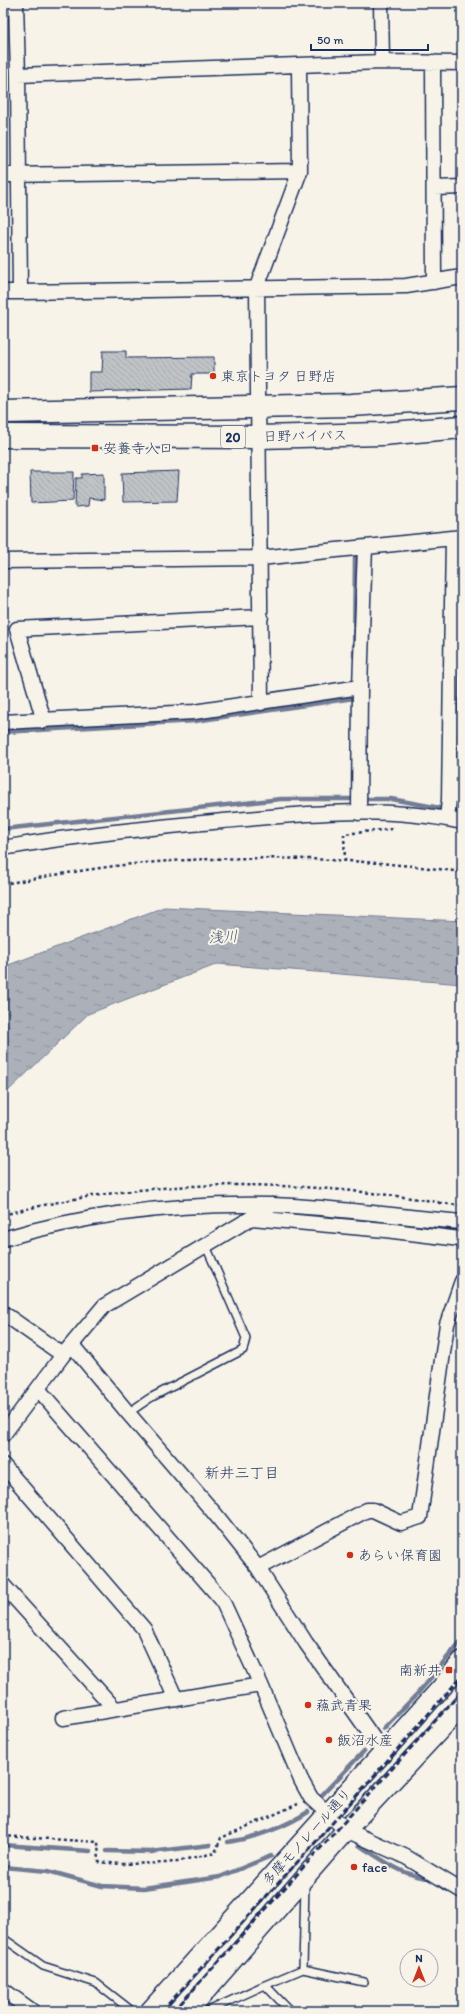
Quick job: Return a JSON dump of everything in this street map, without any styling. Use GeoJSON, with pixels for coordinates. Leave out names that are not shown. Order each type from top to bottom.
{"type":"FeatureCollection","features":[{"type":"Feature","properties":{"kind":"highway","name":"20"},"geometry":{"type":"LineString","coordinates":[[3,412],[351,405],[462,398]]}},
{"type":"Feature","properties":{"kind":"highway","name":"日野バイパス"},"geometry":{"type":"LineString","coordinates":[[3,436],[258,437],[382,434],[462,427]]}},
{"type":"Feature","properties":{"kind":"main road","name":"多摩モノレール通り"},"geometry":{"type":"LineString","coordinates":[[150,2011],[462,1661]]}},
{"type":"Feature","properties":{"kind":"main road","name":"多摩モノレール通り"},"geometry":{"type":"LineString","coordinates":[[200,2008],[304,1877],[462,1706]]}},
{"type":"Feature","properties":{"kind":"street"},"geometry":{"type":"LineString","coordinates":[[16,3],[20,176],[20,292]]}},
{"type":"Feature","properties":{"kind":"street"},"geometry":{"type":"LineString","coordinates":[[381,3],[382,62]]}},
{"type":"Feature","properties":{"kind":"street"},"geometry":{"type":"LineString","coordinates":[[18,75],[382,62],[462,63]]}},
{"type":"Feature","properties":{"kind":"street"},"geometry":{"type":"LineString","coordinates":[[433,62],[434,282]]}},
{"type":"Feature","properties":{"kind":"street"},"geometry":{"type":"LineString","coordinates":[[261,703],[257,287],[300,171],[299,66]]}},
{"type":"Feature","properties":{"kind":"street"},"geometry":{"type":"LineString","coordinates":[[3,175],[20,176],[300,171]]}},
{"type":"Feature","properties":{"kind":"street"},"geometry":{"type":"LineString","coordinates":[[434,188],[462,187]]}},
{"type":"Feature","properties":{"kind":"street"},"geometry":{"type":"LineString","coordinates":[[3,292],[257,287],[406,286],[462,277]]}},
{"type":"Feature","properties":{"kind":"street"},"geometry":{"type":"LineString","coordinates":[[3,561],[260,558],[458,538],[449,800],[447,817]]}},
{"type":"Feature","properties":{"kind":"street"},"geometry":{"type":"LineString","coordinates":[[359,809],[360,687],[365,547]]}},
{"type":"Feature","properties":{"kind":"street"},"geometry":{"type":"LineString","coordinates":[[44,721],[17,629],[261,617]]}},
{"type":"Feature","properties":{"kind":"street"},"geometry":{"type":"LineString","coordinates":[[3,722],[194,712],[360,687]]}},
{"type":"Feature","properties":{"kind":"street"},"geometry":{"type":"LineString","coordinates":[[3,848],[69,836],[182,824],[359,809],[447,817],[462,822]]}},
{"type":"Feature","properties":{"kind":"street"},"geometry":{"type":"LineString","coordinates":[[3,1239],[73,1221],[150,1209],[219,1205],[273,1205],[462,1222]]}},
{"type":"Feature","properties":{"kind":"street"},"geometry":{"type":"LineString","coordinates":[[3,1435],[39,1390],[68,1350],[104,1306],[273,1205]]}},
{"type":"Feature","properties":{"kind":"street"},"geometry":{"type":"LineString","coordinates":[[252,1218],[386,1230],[460,1239],[462,1241]]}},
{"type":"Feature","properties":{"kind":"street"},"geometry":{"type":"LineString","coordinates":[[258,1568],[367,1510],[373,1510],[401,1523],[420,1517],[447,1324],[462,1281]]}},
{"type":"Feature","properties":{"kind":"street"},"geometry":{"type":"LineString","coordinates":[[3,1313],[68,1350],[128,1413],[216,1515],[258,1568],[306,1643],[382,1752]]}},
{"type":"Feature","properties":{"kind":"street"},"geometry":{"type":"LineString","coordinates":[[39,1390],[222,1600],[261,1685],[301,1780],[311,1798],[346,1830],[406,1857],[445,1883],[462,1891]]}},
{"type":"Feature","properties":{"kind":"street"},"geometry":{"type":"LineString","coordinates":[[3,1465],[144,1629],[176,1699]]}},
{"type":"Feature","properties":{"kind":"street"},"geometry":{"type":"LineString","coordinates":[[3,1585],[115,1709]]}},
{"type":"Feature","properties":{"kind":"street"},"geometry":{"type":"LineString","coordinates":[[62,1718],[261,1685]]}},
{"type":"Feature","properties":{"kind":"street"},"geometry":{"type":"LineString","coordinates":[[3,1990],[32,2011]]}},
{"type":"Feature","properties":{"kind":"lane"},"geometry":{"type":"LineString","coordinates":[[128,1413],[150,1398],[243,1350],[246,1338],[206,1246]]}},
{"type":"Feature","properties":{"kind":"lane"},"geometry":{"type":"LineString","coordinates":[[303,1969],[304,1877]]}},
{"type":"Feature","properties":{"kind":"lane"},"geometry":{"type":"LineString","coordinates":[[3,1938],[43,1966],[96,1983],[132,2011]]}},
{"type":"Feature","properties":{"kind":"lane"},"geometry":{"type":"LineString","coordinates":[[200,2008],[265,1986],[303,1969],[364,1982]]}},
{"type":"Feature","properties":{"kind":"lane"},"geometry":{"type":"LineString","coordinates":[[265,1986],[290,2011]]}},
{"type":"Feature","properties":{"kind":"path"},"geometry":{"type":"LineString","coordinates":[[345,861],[344,834],[399,829]]}},
{"type":"Feature","properties":{"kind":"path"},"geometry":{"type":"LineString","coordinates":[[3,884],[144,863],[239,859],[345,861],[462,872]]}},
{"type":"Feature","properties":{"kind":"path"},"geometry":{"type":"LineString","coordinates":[[438,1202],[462,1206]]}},
{"type":"Feature","properties":{"kind":"path"},"geometry":{"type":"LineString","coordinates":[[3,1836],[98,1842],[99,1862],[121,1864],[168,1863],[215,1853],[221,1838],[311,1798]]}},
{"type":"Feature","properties":{"kind":"water","name":"浅川"},"geometry":{"type":"Polygon","coordinates":[[[164,907],[462,921],[462,984],[218,964],[88,1014],[3,1096],[3,967],[164,907]]]}},
{"type":"Feature","properties":{"kind":"building"},"geometry":{"type":"Polygon","coordinates":[[[103,351],[126,351],[126,358],[214,357],[214,374],[192,374],[191,389],[89,392],[89,372],[102,372],[103,351]]]}},
{"type":"Feature","properties":{"kind":"building"},"geometry":{"type":"Polygon","coordinates":[[[179,471],[177,501],[123,502],[122,473],[179,471]]]}},
{"type":"Feature","properties":{"kind":"building"},"geometry":{"type":"Polygon","coordinates":[[[30,472],[74,472],[73,501],[31,503],[30,472]]]}},
{"type":"Feature","properties":{"kind":"building"},"geometry":{"type":"Polygon","coordinates":[[[104,473],[104,500],[89,498],[88,506],[75,507],[76,478],[82,478],[82,474],[104,473]]]}},
{"type":"Feature","properties":{"kind":"waterway"},"geometry":{"type":"LineString","coordinates":[[411,549],[430,547]]}},
{"type":"Feature","properties":{"kind":"waterway"},"geometry":{"type":"LineString","coordinates":[[354,656],[355,558]]}},
{"type":"Feature","properties":{"kind":"waterway"},"geometry":{"type":"LineString","coordinates":[[3,732],[195,721],[354,698]]}},
{"type":"Feature","properties":{"kind":"waterway"},"geometry":{"type":"LineString","coordinates":[[3,829],[281,799],[391,799],[462,812]]}},
{"type":"Feature","properties":{"kind":"waterway"},"geometry":{"type":"LineString","coordinates":[[383,1729],[418,1693],[462,1640]]}},
{"type":"Feature","properties":{"kind":"waterway"},"geometry":{"type":"LineString","coordinates":[[321,1796],[364,1751]]}},
{"type":"Feature","properties":{"kind":"waterway"},"geometry":{"type":"LineString","coordinates":[[228,1842],[249,1838],[270,1831],[308,1812]]}},
{"type":"Feature","properties":{"kind":"waterway"},"geometry":{"type":"LineString","coordinates":[[3,1845],[90,1851]]}},
{"type":"Feature","properties":{"kind":"waterway"},"geometry":{"type":"LineString","coordinates":[[107,1851],[151,1852],[210,1845]]}},
{"type":"Feature","properties":{"kind":"waterway"},"geometry":{"type":"LineString","coordinates":[[359,1845],[385,1862],[404,1872],[433,1878]]}},
{"type":"Feature","properties":{"kind":"waterway"},"geometry":{"type":"LineString","coordinates":[[3,1867],[48,1871],[102,1886],[144,1888],[220,1877],[271,1856]]}},
{"type":"Feature","properties":{"kind":"waterway"},"geometry":{"type":"LineString","coordinates":[[458,1881],[462,1879]]}},
{"type":"Feature","properties":{"kind":"railway"},"geometry":{"type":"LineString","coordinates":[[162,2011],[313,1845],[462,1676]]}},
{"type":"Feature","properties":{"kind":"railway"},"geometry":{"type":"LineString","coordinates":[[174,2011],[462,1691]]}},
{"type":"Feature","properties":{"kind":"place","name":"東京トヨタ 日野店"},"geometry":{"type":"Point","coordinates":[213,376]}},
{"type":"Feature","properties":{"kind":"place","name":"安養寺入口"},"geometry":{"type":"Point","coordinates":[95,448]}},
{"type":"Feature","properties":{"kind":"place","name":"あらい保育園"},"geometry":{"type":"Point","coordinates":[350,1555]}},
{"type":"Feature","properties":{"kind":"place","name":"南新井"},"geometry":{"type":"Point","coordinates":[449,1670]}},
{"type":"Feature","properties":{"kind":"place","name":"蘓武青果"},"geometry":{"type":"Point","coordinates":[308,1705]}},
{"type":"Feature","properties":{"kind":"place","name":"飯沼水産"},"geometry":{"type":"Point","coordinates":[329,1740]}},
{"type":"Feature","properties":{"kind":"place","name":"face"},"geometry":{"type":"Point","coordinates":[354,1867]}},
{"type":"Feature","properties":{"kind":"district","name":"新井三丁目"},"geometry":{"type":"Point","coordinates":[242,1473]}}]}
